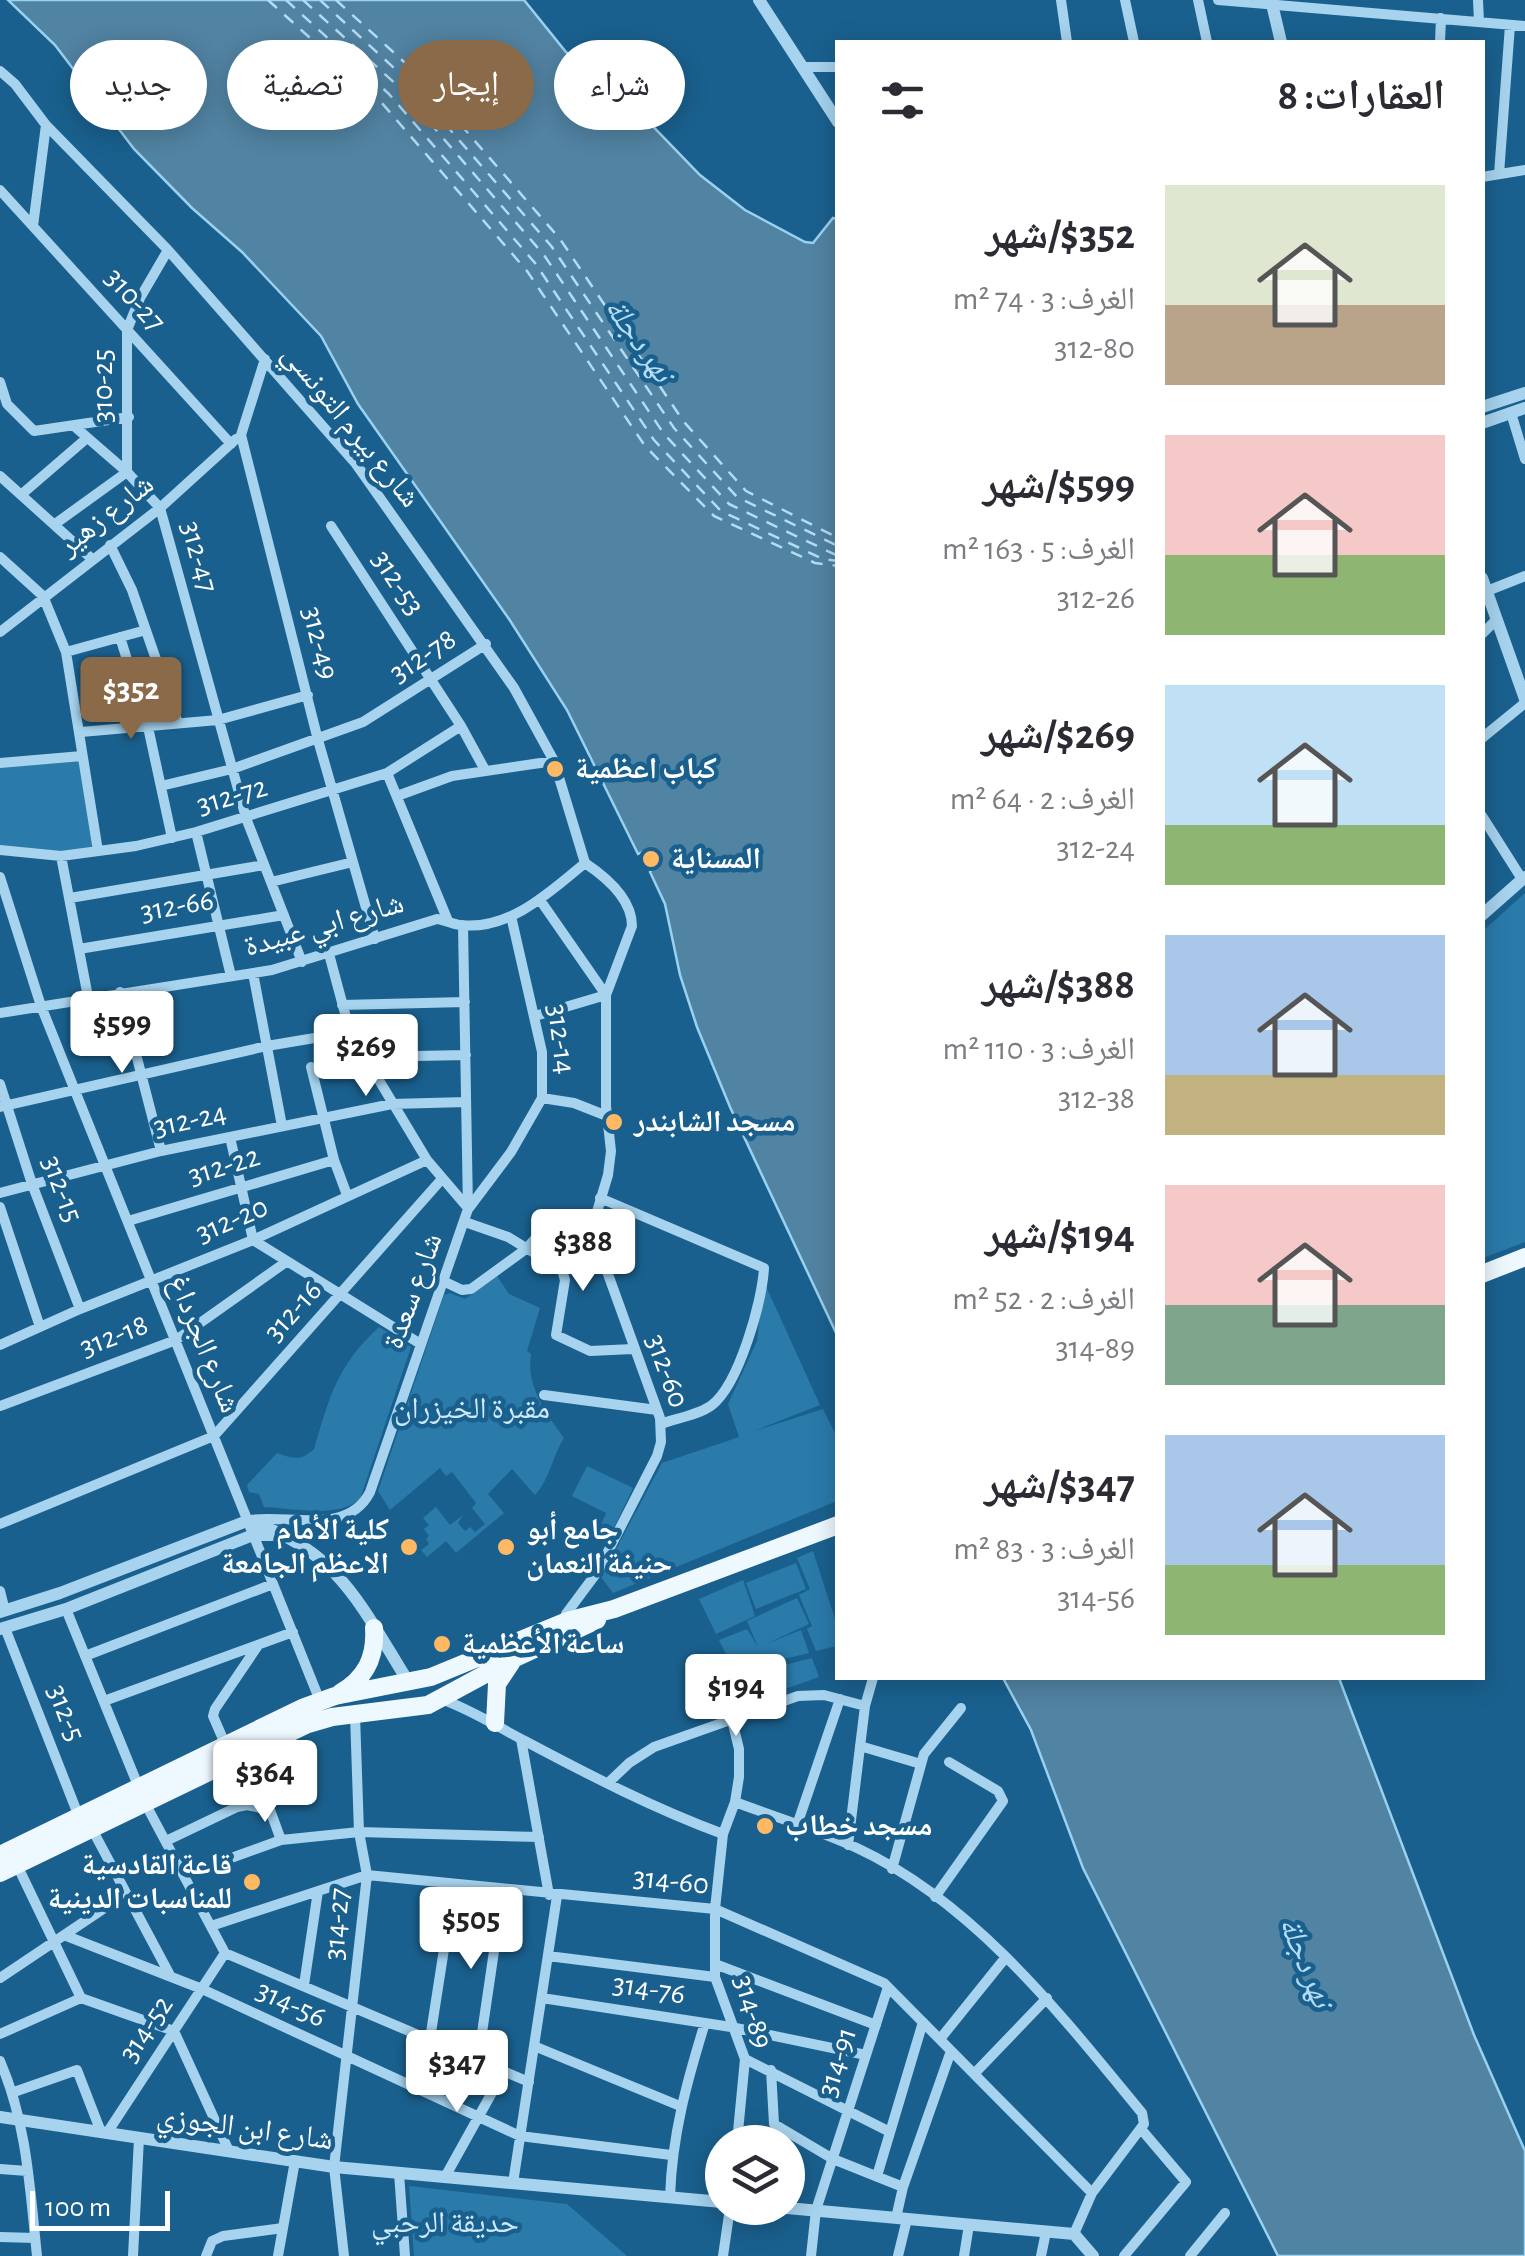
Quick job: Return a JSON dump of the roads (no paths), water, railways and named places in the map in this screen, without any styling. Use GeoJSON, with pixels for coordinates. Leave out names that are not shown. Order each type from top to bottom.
{"type":"FeatureCollection","features":[{"type":"Feature","properties":{"kind":"main road"},"geometry":{"type":"LineString","coordinates":[[1485,1273],[1525,1257]]}},
{"type":"Feature","properties":{"kind":"main road"},"geometry":{"type":"LineString","coordinates":[[328,1699],[432,1677],[567,1622],[616,1609],[835,1526]]}},
{"type":"Feature","properties":{"kind":"main road"},"geometry":{"type":"LineString","coordinates":[[5,1857],[308,1724],[414,1708],[441,1700],[515,1658],[616,1609]]}},
{"type":"Feature","properties":{"kind":"main road"},"geometry":{"type":"LineString","coordinates":[[142,1795],[226,1746],[328,1699],[360,1678],[370,1664],[374,1628]]}},
{"type":"Feature","properties":{"kind":"main road"},"geometry":{"type":"LineString","coordinates":[[495,1723],[497,1684],[515,1658]]}},
{"type":"Feature","properties":{"kind":"main road"},"geometry":{"type":"LineString","coordinates":[[432,1677],[441,1700]]}},
{"type":"Feature","properties":{"kind":"main road"},"geometry":{"type":"LineString","coordinates":[[409,1684],[414,1708]]}},
{"type":"Feature","properties":{"kind":"street"},"geometry":{"type":"LineString","coordinates":[[760,0],[835,118]]}},
{"type":"Feature","properties":{"kind":"street"},"geometry":{"type":"LineString","coordinates":[[1061,0],[1067,40]]}},
{"type":"Feature","properties":{"kind":"street"},"geometry":{"type":"LineString","coordinates":[[1126,0],[1134,40]]}},
{"type":"Feature","properties":{"kind":"street"},"geometry":{"type":"LineString","coordinates":[[1198,0],[1207,40]]}},
{"type":"Feature","properties":{"kind":"street"},"geometry":{"type":"LineString","coordinates":[[1218,0],[1525,26]]}},
{"type":"Feature","properties":{"kind":"street"},"geometry":{"type":"LineString","coordinates":[[1478,0],[1479,22]]}},
{"type":"Feature","properties":{"kind":"street"},"geometry":{"type":"LineString","coordinates":[[1272,3],[1281,40]]}},
{"type":"Feature","properties":{"kind":"street"},"geometry":{"type":"LineString","coordinates":[[1440,40],[1442,18]]}},
{"type":"Feature","properties":{"kind":"street"},"geometry":{"type":"LineString","coordinates":[[1500,174],[1510,24]]}},
{"type":"Feature","properties":{"kind":"street"},"geometry":{"type":"LineString","coordinates":[[802,68],[835,67]]}},
{"type":"Feature","properties":{"kind":"street","name":"شارع بيرم التونسي"},"geometry":{"type":"LineString","coordinates":[[0,72],[168,250],[356,464],[486,644],[554,761],[584,863]]}},
{"type":"Feature","properties":{"kind":"street"},"geometry":{"type":"LineString","coordinates":[[33,226],[46,125]]}},
{"type":"Feature","properties":{"kind":"street"},"geometry":{"type":"LineString","coordinates":[[1485,176],[1525,170]]}},
{"type":"Feature","properties":{"kind":"street","name":"310-27"},"geometry":{"type":"LineString","coordinates":[[0,190],[128,330],[236,440]]}},
{"type":"Feature","properties":{"kind":"street","name":"310-25"},"geometry":{"type":"LineString","coordinates":[[127,472],[128,330],[140,298],[168,250]]}},
{"type":"Feature","properties":{"kind":"street"},"geometry":{"type":"LineString","coordinates":[[236,440],[265,359]]}},
{"type":"Feature","properties":{"kind":"street"},"geometry":{"type":"LineString","coordinates":[[0,382],[3,406],[34,431],[129,417]]}},
{"type":"Feature","properties":{"kind":"street"},"geometry":{"type":"LineString","coordinates":[[1485,406],[1525,393]]}},
{"type":"Feature","properties":{"kind":"street"},"geometry":{"type":"LineString","coordinates":[[1485,421],[1525,408]]}},
{"type":"Feature","properties":{"kind":"street"},"geometry":{"type":"LineString","coordinates":[[1510,413],[1525,460]]}},
{"type":"Feature","properties":{"kind":"street"},"geometry":{"type":"LineString","coordinates":[[74,426],[127,472],[160,508]]}},
{"type":"Feature","properties":{"kind":"street"},"geometry":{"type":"LineString","coordinates":[[22,494],[87,438]]}},
{"type":"Feature","properties":{"kind":"street","name":"شارع زهير"},"geometry":{"type":"LineString","coordinates":[[0,632],[160,508],[236,440]]}},
{"type":"Feature","properties":{"kind":"street","name":"312-49"},"geometry":{"type":"LineString","coordinates":[[236,440],[375,939]]}},
{"type":"Feature","properties":{"kind":"street"},"geometry":{"type":"LineString","coordinates":[[55,524],[127,472]]}},
{"type":"Feature","properties":{"kind":"street"},"geometry":{"type":"LineString","coordinates":[[0,476],[92,558]]}},
{"type":"Feature","properties":{"kind":"street","name":"312-47"},"geometry":{"type":"LineString","coordinates":[[160,508],[246,818],[302,962]]}},
{"type":"Feature","properties":{"kind":"street","name":"312-53"},"geometry":{"type":"LineString","coordinates":[[330,526],[485,770]]}},
{"type":"Feature","properties":{"kind":"street"},"geometry":{"type":"LineString","coordinates":[[110,546],[146,630],[178,723]]}},
{"type":"Feature","properties":{"kind":"street"},"geometry":{"type":"LineString","coordinates":[[0,557],[42,596],[66,652],[98,850]]}},
{"type":"Feature","properties":{"kind":"street"},"geometry":{"type":"LineString","coordinates":[[1485,735],[1525,701],[1485,584],[1525,576]]}},
{"type":"Feature","properties":{"kind":"street"},"geometry":{"type":"LineString","coordinates":[[1485,631],[1497,619]]}},
{"type":"Feature","properties":{"kind":"street"},"geometry":{"type":"LineString","coordinates":[[66,652],[146,630]]}},
{"type":"Feature","properties":{"kind":"street"},"geometry":{"type":"LineString","coordinates":[[120,637],[148,727],[172,838]]}},
{"type":"Feature","properties":{"kind":"street","name":"312-78"},"geometry":{"type":"LineString","coordinates":[[161,786],[232,768],[362,722],[486,644]]}},
{"type":"Feature","properties":{"kind":"street"},"geometry":{"type":"LineString","coordinates":[[81,732],[218,720],[308,695]]}},
{"type":"Feature","properties":{"kind":"street","name":"312-72"},"geometry":{"type":"LineString","coordinates":[[0,850],[62,856],[196,832],[387,773],[460,726]]}},
{"type":"Feature","properties":{"kind":"street"},"geometry":{"type":"LineString","coordinates":[[0,764],[82,756]]}},
{"type":"Feature","properties":{"kind":"street"},"geometry":{"type":"LineString","coordinates":[[397,796],[452,776],[554,761]]}},
{"type":"Feature","properties":{"kind":"street"},"geometry":{"type":"LineString","coordinates":[[387,773],[448,921]]}},
{"type":"Feature","properties":{"kind":"street"},"geometry":{"type":"LineString","coordinates":[[1485,821],[1523,878],[1485,912]]}},
{"type":"Feature","properties":{"kind":"street"},"geometry":{"type":"LineString","coordinates":[[196,832],[232,976]]}},
{"type":"Feature","properties":{"kind":"street"},"geometry":{"type":"LineString","coordinates":[[62,856],[88,997]]}},
{"type":"Feature","properties":{"kind":"street"},"geometry":{"type":"LineString","coordinates":[[271,882],[353,862]]}},
{"type":"Feature","properties":{"kind":"street"},"geometry":{"type":"LineString","coordinates":[[584,863],[610,882],[632,919],[606,996]]}},
{"type":"Feature","properties":{"kind":"street","name":"شارع ابي عبيدة"},"geometry":{"type":"LineString","coordinates":[[0,1013],[253,973],[302,962],[432,920],[463,925],[491,923],[540,900],[584,863]]}},
{"type":"Feature","properties":{"kind":"street"},"geometry":{"type":"LineString","coordinates":[[70,898],[264,866]]}},
{"type":"Feature","properties":{"kind":"street","name":"شارع الجرداغ"},"geometry":{"type":"LineString","coordinates":[[0,877],[42,1006],[250,1528],[294,1632],[328,1699]]}},
{"type":"Feature","properties":{"kind":"street"},"geometry":{"type":"LineString","coordinates":[[540,900],[606,996]]}},
{"type":"Feature","properties":{"kind":"street","name":"312-66"},"geometry":{"type":"LineString","coordinates":[[79,949],[284,915]]}},
{"type":"Feature","properties":{"kind":"street","name":"312-14"},"geometry":{"type":"LineString","coordinates":[[468,1209],[511,1152],[542,1098],[542,1052],[510,916]]}},
{"type":"Feature","properties":{"kind":"street"},"geometry":{"type":"LineString","coordinates":[[463,925],[468,1209]]}},
{"type":"Feature","properties":{"kind":"street"},"geometry":{"type":"LineString","coordinates":[[329,954],[350,1032],[427,1160],[468,1209]]}},
{"type":"Feature","properties":{"kind":"street"},"geometry":{"type":"LineString","coordinates":[[253,973],[282,1126]]}},
{"type":"Feature","properties":{"kind":"street"},"geometry":{"type":"LineString","coordinates":[[120,992],[161,1151]]}},
{"type":"Feature","properties":{"kind":"street"},"geometry":{"type":"LineString","coordinates":[[535,1016],[606,996]]}},
{"type":"Feature","properties":{"kind":"street","name":"312-60"},"geometry":{"type":"LineString","coordinates":[[567,1622],[566,1614],[598,1571],[662,1442],[657,1410],[600,1257],[595,1232],[610,1163],[606,996]]}},
{"type":"Feature","properties":{"kind":"street"},"geometry":{"type":"LineString","coordinates":[[342,1006],[464,1002]]}},
{"type":"Feature","properties":{"kind":"street"},"geometry":{"type":"LineString","coordinates":[[3,1106],[267,1046],[350,1032]]}},
{"type":"Feature","properties":{"kind":"street"},"geometry":{"type":"LineString","coordinates":[[366,1057],[466,1054]]}},
{"type":"Feature","properties":{"kind":"street"},"geometry":{"type":"LineString","coordinates":[[311,1067],[334,1160],[347,1195]]}},
{"type":"Feature","properties":{"kind":"street","name":"312-15"},"geometry":{"type":"LineString","coordinates":[[0,1084],[3,1106],[80,1309]]}},
{"type":"Feature","properties":{"kind":"street"},"geometry":{"type":"LineString","coordinates":[[542,1098],[574,1102],[607,1116]]}},
{"type":"Feature","properties":{"kind":"street","name":"312-24"},"geometry":{"type":"LineString","coordinates":[[0,1193],[161,1151],[392,1104],[466,1102]]}},
{"type":"Feature","properties":{"kind":"street"},"geometry":{"type":"LineString","coordinates":[[230,1137],[253,1240],[419,1343]]}},
{"type":"Feature","properties":{"kind":"street","name":"312-22"},"geometry":{"type":"LineString","coordinates":[[128,1221],[334,1160]]}},
{"type":"Feature","properties":{"kind":"street","name":"312-20"},"geometry":{"type":"LineString","coordinates":[[0,1344],[253,1240],[427,1160]]}},
{"type":"Feature","properties":{"kind":"street","name":"312-16"},"geometry":{"type":"LineString","coordinates":[[0,1524],[214,1436],[441,1180]]}},
{"type":"Feature","properties":{"kind":"street"},"geometry":{"type":"LineString","coordinates":[[600,1198],[764,1268],[748,1343],[718,1399],[704,1410],[661,1424]]}},
{"type":"Feature","properties":{"kind":"street"},"geometry":{"type":"LineString","coordinates":[[0,1208],[40,1327]]}},
{"type":"Feature","properties":{"kind":"street","name":"شارع سعدة"},"geometry":{"type":"LineString","coordinates":[[250,1528],[338,1518],[362,1504],[370,1492],[468,1209]]}},
{"type":"Feature","properties":{"kind":"street"},"geometry":{"type":"LineString","coordinates":[[465,1222],[508,1237],[564,1273],[556,1335],[590,1351],[633,1349]]}},
{"type":"Feature","properties":{"kind":"street"},"geometry":{"type":"LineString","coordinates":[[443,1281],[462,1290],[471,1289],[526,1249],[548,1224],[595,1232]]}},
{"type":"Feature","properties":{"kind":"street","name":"312-18"},"geometry":{"type":"LineString","coordinates":[[0,1406],[176,1340],[286,1262]]}},
{"type":"Feature","properties":{"kind":"street"},"geometry":{"type":"LineString","coordinates":[[544,1395],[657,1410]]}},
{"type":"Feature","properties":{"kind":"street"},"geometry":{"type":"LineString","coordinates":[[3,1629],[66,1610],[250,1528]]}},
{"type":"Feature","properties":{"kind":"street"},"geometry":{"type":"LineString","coordinates":[[0,1592],[2,1612],[250,1528],[288,1536],[328,1563],[409,1684]]}},
{"type":"Feature","properties":{"kind":"street"},"geometry":{"type":"LineString","coordinates":[[86,1656],[273,1584]]}},
{"type":"Feature","properties":{"kind":"street"},"geometry":{"type":"LineString","coordinates":[[60,1594],[142,1795],[226,1952],[529,2082]]}},
{"type":"Feature","properties":{"kind":"street","name":"312-5"},"geometry":{"type":"LineString","coordinates":[[3,1629],[86,1823],[171,1977]]}},
{"type":"Feature","properties":{"kind":"street"},"geometry":{"type":"LineString","coordinates":[[104,1701],[294,1632]]}},
{"type":"Feature","properties":{"kind":"street"},"geometry":{"type":"LineString","coordinates":[[226,1746],[213,1716],[215,1709],[258,1646]]}},
{"type":"Feature","properties":{"kind":"street"},"geometry":{"type":"LineString","coordinates":[[848,1844],[865,1706],[872,1680]]}},
{"type":"Feature","properties":{"kind":"street"},"geometry":{"type":"LineString","coordinates":[[608,1782],[654,1748],[798,1696],[824,1695],[865,1706]]}},
{"type":"Feature","properties":{"kind":"street"},"geometry":{"type":"LineString","coordinates":[[797,1826],[840,1699]]}},
{"type":"Feature","properties":{"kind":"street"},"geometry":{"type":"LineString","coordinates":[[441,1700],[495,1723],[673,1815],[723,1834]]}},
{"type":"Feature","properties":{"kind":"street"},"geometry":{"type":"LineString","coordinates":[[892,1869],[927,1748],[961,1708]]}},
{"type":"Feature","properties":{"kind":"street","name":"314-27"},"geometry":{"type":"LineString","coordinates":[[344,2256],[334,2167],[367,1875],[359,1832],[355,1715]]}},
{"type":"Feature","properties":{"kind":"street","name":"314-89"},"geometry":{"type":"LineString","coordinates":[[732,1720],[739,1749],[735,1802],[723,1834],[715,1908],[715,1970],[745,2059],[739,2125]]}},
{"type":"Feature","properties":{"kind":"street"},"geometry":{"type":"LineString","coordinates":[[513,2183],[548,1956],[553,1896],[521,1739]]}},
{"type":"Feature","properties":{"kind":"street"},"geometry":{"type":"LineString","coordinates":[[860,1746],[921,1764]]}},
{"type":"Feature","properties":{"kind":"street"},"geometry":{"type":"LineString","coordinates":[[935,1897],[1003,1801],[998,1791],[949,1762]]}},
{"type":"Feature","properties":{"kind":"street"},"geometry":{"type":"LineString","coordinates":[[735,1802],[848,1844],[935,1897],[1047,1998],[1142,2113],[1140,2128],[1092,2193],[1074,2234]]}},
{"type":"Feature","properties":{"kind":"street"},"geometry":{"type":"LineString","coordinates":[[166,1841],[237,1807],[247,1806],[270,1810],[281,1840]]}},
{"type":"Feature","properties":{"kind":"street"},"geometry":{"type":"LineString","coordinates":[[184,1874],[281,1840],[359,1832],[538,1837]]}},
{"type":"Feature","properties":{"kind":"street"},"geometry":{"type":"LineString","coordinates":[[5,1857],[60,1938],[82,1998]]}},
{"type":"Feature","properties":{"kind":"street","name":"314-60"},"geometry":{"type":"LineString","coordinates":[[211,1926],[367,1875],[553,1896],[715,1908],[888,1987],[1092,2193]]}},
{"type":"Feature","properties":{"kind":"street"},"geometry":{"type":"LineString","coordinates":[[430,2039],[454,1885]]}},
{"type":"Feature","properties":{"kind":"street"},"geometry":{"type":"LineString","coordinates":[[478,2060],[503,1890]]}},
{"type":"Feature","properties":{"kind":"street"},"geometry":{"type":"LineString","coordinates":[[304,1985],[318,1891]]}},
{"type":"Feature","properties":{"kind":"street"},"geometry":{"type":"LineString","coordinates":[[0,1978],[103,1909]]}},
{"type":"Feature","properties":{"kind":"street","name":"314-56"},"geometry":{"type":"LineString","coordinates":[[60,1938],[202,1990],[520,2136],[671,2155]]}},
{"type":"Feature","properties":{"kind":"street","name":"314-52"},"geometry":{"type":"LineString","coordinates":[[104,2132],[226,1952]]}},
{"type":"Feature","properties":{"kind":"street"},"geometry":{"type":"LineString","coordinates":[[548,1956],[715,1970],[876,2024]]}},
{"type":"Feature","properties":{"kind":"street"},"geometry":{"type":"LineString","coordinates":[[940,2039],[1006,1957]]}},
{"type":"Feature","properties":{"kind":"street","name":"314-91"},"geometry":{"type":"LineString","coordinates":[[811,2256],[816,2210],[888,1987]]}},
{"type":"Feature","properties":{"kind":"street"},"geometry":{"type":"LineString","coordinates":[[0,2034],[82,1998],[174,2031],[228,2151]]}},
{"type":"Feature","properties":{"kind":"street","name":"314-76"},"geometry":{"type":"LineString","coordinates":[[542,1998],[731,2026],[866,2055]]}},
{"type":"Feature","properties":{"kind":"street"},"geometry":{"type":"LineString","coordinates":[[974,2074],[1047,1998]]}},
{"type":"Feature","properties":{"kind":"street"},"geometry":{"type":"LineString","coordinates":[[670,2197],[671,2155],[680,2106],[705,2022]]}},
{"type":"Feature","properties":{"kind":"street"},"geometry":{"type":"LineString","coordinates":[[877,2176],[923,2022]]}},
{"type":"Feature","properties":{"kind":"street"},"geometry":{"type":"LineString","coordinates":[[534,2046],[680,2106]]}},
{"type":"Feature","properties":{"kind":"street"},"geometry":{"type":"LineString","coordinates":[[898,2256],[903,2187],[952,2051]]}},
{"type":"Feature","properties":{"kind":"street"},"geometry":{"type":"LineString","coordinates":[[745,2059],[890,2132]]}},
{"type":"Feature","properties":{"kind":"street"},"geometry":{"type":"LineString","coordinates":[[0,2062],[21,2120],[37,2256]]}},
{"type":"Feature","properties":{"kind":"street"},"geometry":{"type":"LineString","coordinates":[[14,2092],[77,2070],[104,2132]]}},
{"type":"Feature","properties":{"kind":"street"},"geometry":{"type":"LineString","coordinates":[[771,2070],[774,2124],[832,2159],[903,2187]]}},
{"type":"Feature","properties":{"kind":"street"},"geometry":{"type":"LineString","coordinates":[[445,2177],[504,2071]]}},
{"type":"Feature","properties":{"kind":"street","name":"شارع ابن الجوزي"},"geometry":{"type":"LineString","coordinates":[[0,2116],[334,2167],[705,2200]]}},
{"type":"Feature","properties":{"kind":"street"},"geometry":{"type":"LineString","coordinates":[[1124,2256],[1186,2182],[1140,2128]]}},
{"type":"Feature","properties":{"kind":"street"},"geometry":{"type":"LineString","coordinates":[[132,2256],[138,2138]]}},
{"type":"Feature","properties":{"kind":"street"},"geometry":{"type":"LineString","coordinates":[[278,2256],[295,2161]]}},
{"type":"Feature","properties":{"kind":"street"},"geometry":{"type":"LineString","coordinates":[[0,2168],[27,2171]]}},
{"type":"Feature","properties":{"kind":"street"},"geometry":{"type":"LineString","coordinates":[[398,2173],[404,2256]]}},
{"type":"Feature","properties":{"kind":"street"},"geometry":{"type":"LineString","coordinates":[[805,2209],[1074,2234],[1093,2256]]}},
{"type":"Feature","properties":{"kind":"street"},"geometry":{"type":"LineString","coordinates":[[1190,2256],[1225,2213]]}},
{"type":"Feature","properties":{"kind":"street"},"geometry":{"type":"LineString","coordinates":[[964,2256],[969,2224]]}},
{"type":"Feature","properties":{"kind":"street"},"geometry":{"type":"LineString","coordinates":[[723,2256],[728,2225]]}},
{"type":"Feature","properties":{"kind":"street"},"geometry":{"type":"LineString","coordinates":[[206,2256],[212,2240],[222,2236],[283,2228]]}},
{"type":"Feature","properties":{"kind":"street"},"geometry":{"type":"LineString","coordinates":[[1041,2256],[1046,2232]]}},
{"type":"Feature","properties":{"kind":"street"},"geometry":{"type":"LineString","coordinates":[[0,2237],[35,2238]]}},
{"type":"Feature","properties":{"kind":"water","name":"نهر دجلة"},"geometry":{"type":"Polygon","coordinates":[[[8,0],[524,0],[556,40],[554,130],[656,130],[700,175],[745,210],[805,242],[813,243],[835,218],[835,1331],[730,1107],[697,1027],[680,975],[665,904],[650,872],[658,853],[650,849],[638,854],[567,710],[509,619],[358,404],[321,336],[120,130],[207,130],[207,40],[70,40],[70,65],[8,0]]]}},
{"type":"Feature","properties":{"kind":"water","name":"نهر دجلة"},"geometry":{"type":"Polygon","coordinates":[[[1004,1680],[1340,1680],[1474,2035],[1525,2151],[1525,2256],[1278,2256],[1083,1868],[1031,1730],[1004,1680]]]}},
{"type":"Feature","properties":{"kind":"place","name":"كباب اعظمية"},"geometry":{"type":"Point","coordinates":[555,769]}},
{"type":"Feature","properties":{"kind":"place","name":"المسناية"},"geometry":{"type":"Point","coordinates":[651,859]}},
{"type":"Feature","properties":{"kind":"place","name":"مسجد الشابندر"},"geometry":{"type":"Point","coordinates":[614,1122]}},
{"type":"Feature","properties":{"kind":"place","name":"كلية الأمام الاعظم الجامعة"},"geometry":{"type":"Point","coordinates":[409,1547]}},
{"type":"Feature","properties":{"kind":"place","name":"جامع أبو حنيفة النعمان"},"geometry":{"type":"Point","coordinates":[506,1547]}},
{"type":"Feature","properties":{"kind":"place","name":"ساعة الأعظمية"},"geometry":{"type":"Point","coordinates":[442,1644]}},
{"type":"Feature","properties":{"kind":"place","name":"مسجد خطاب"},"geometry":{"type":"Point","coordinates":[765,1826]}},
{"type":"Feature","properties":{"kind":"place","name":"قاعة القادسية للمناسبات الدينية"},"geometry":{"type":"Point","coordinates":[252,1882]}},
{"type":"Feature","properties":{"kind":"park label","name":"مقبرة الخيزران"},"geometry":{"type":"Point","coordinates":[472,1409]}},
{"type":"Feature","properties":{"kind":"park label","name":"حديقة الرحبي"},"geometry":{"type":"Point","coordinates":[445,2223]}}]}
